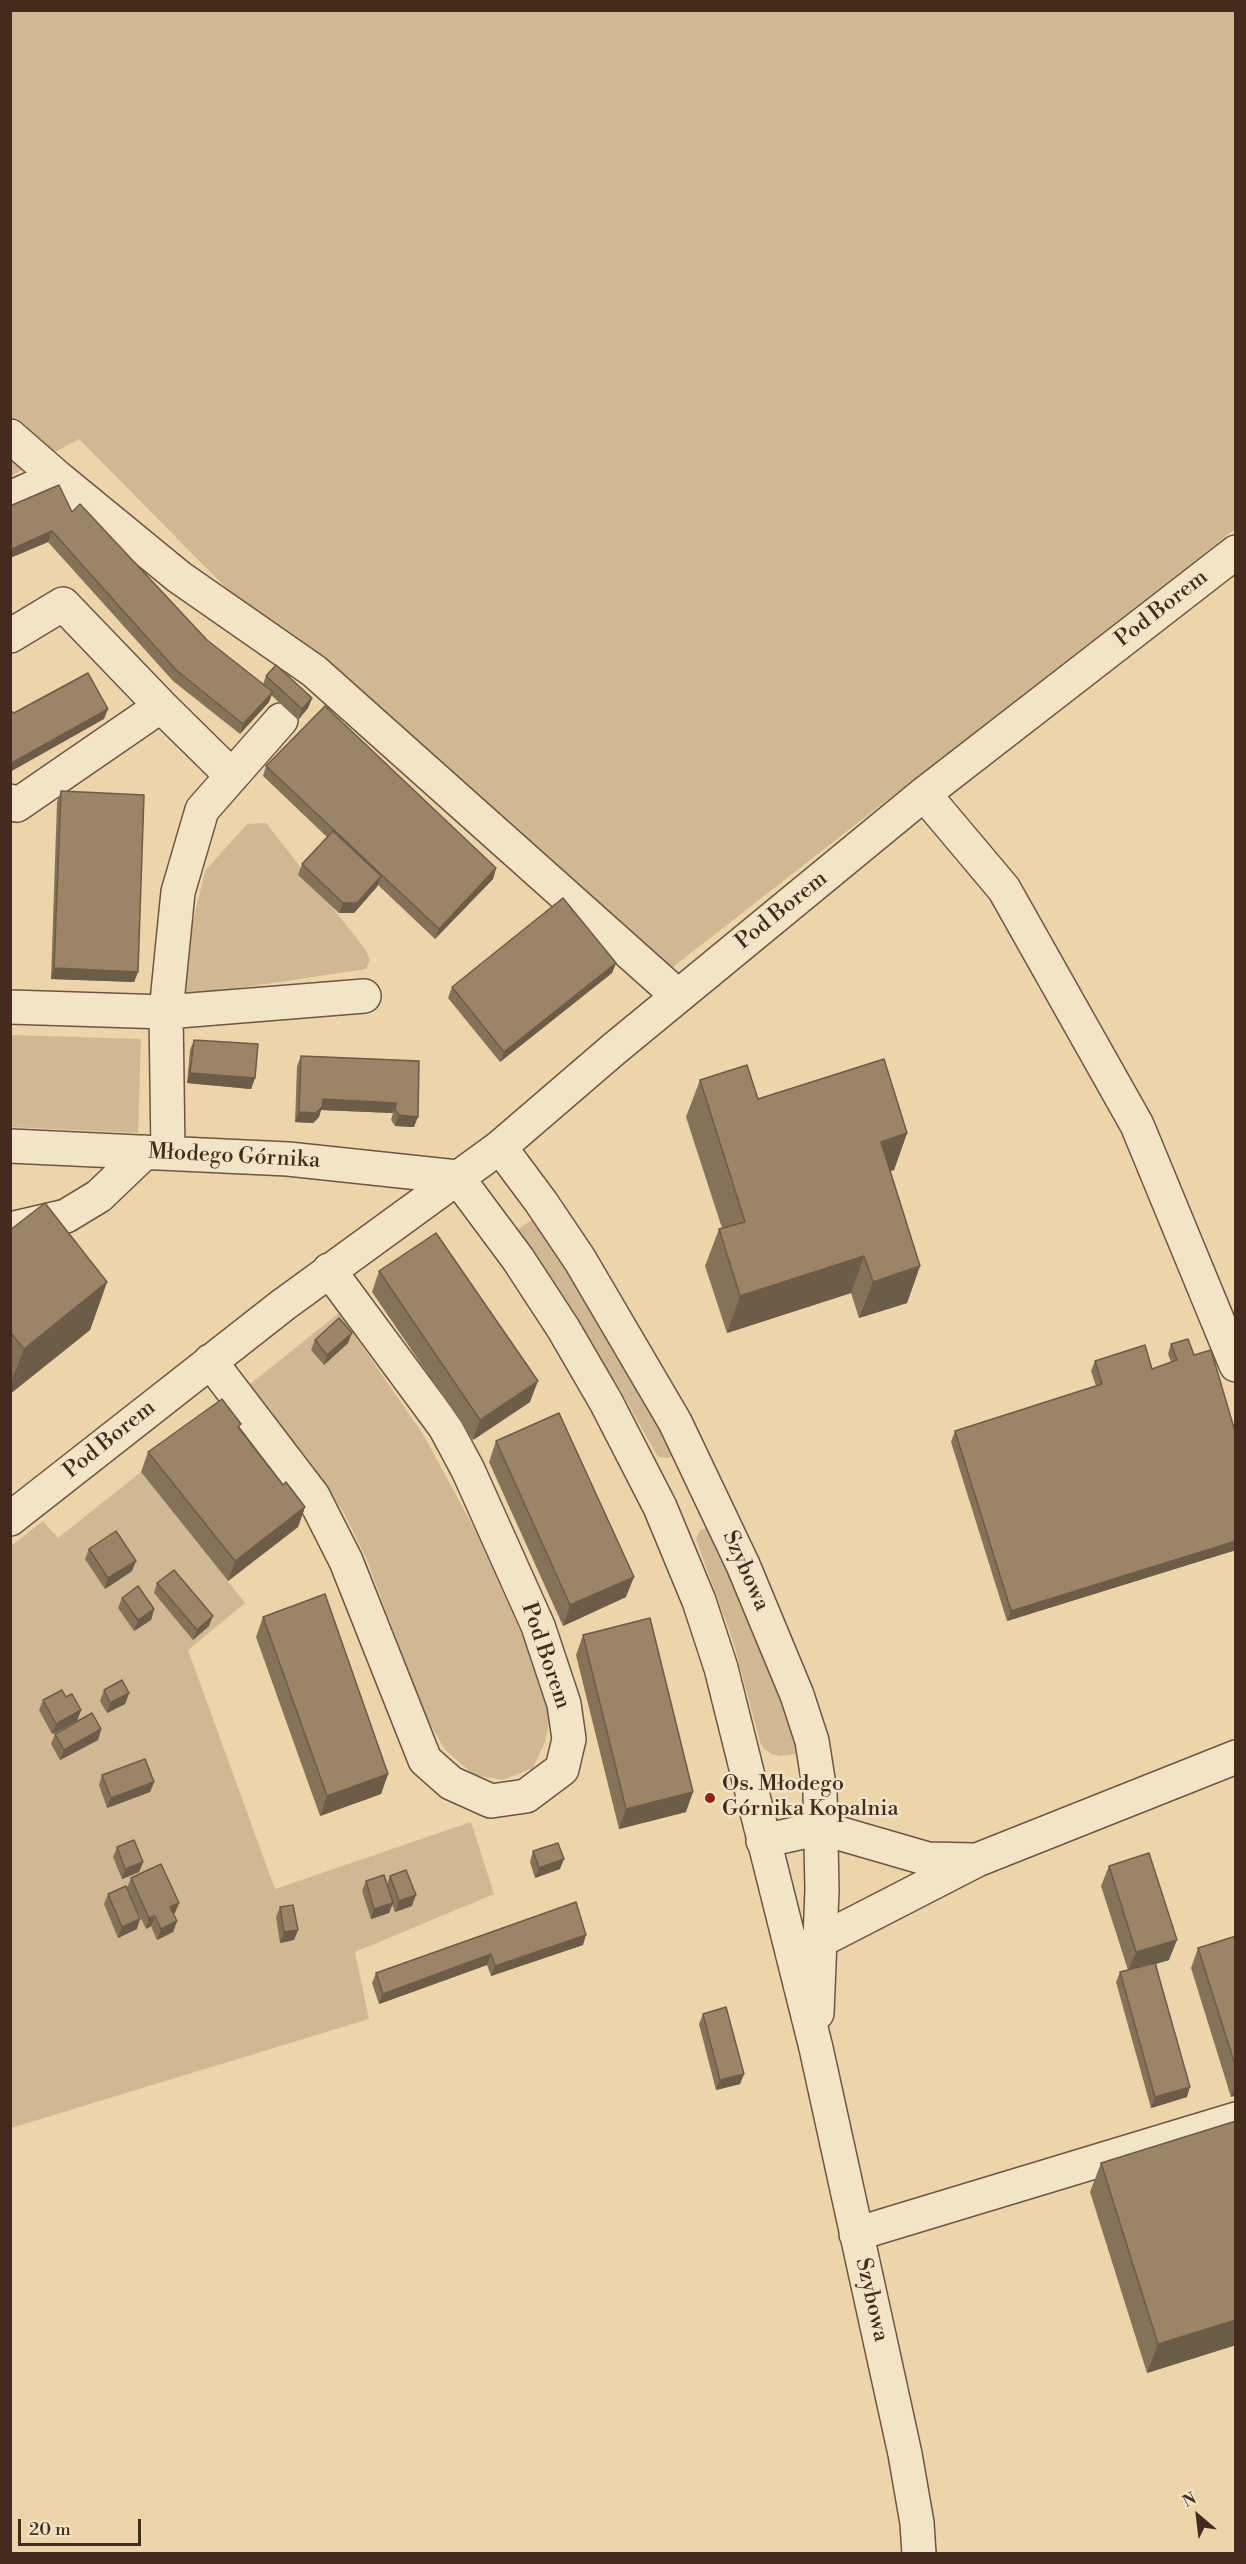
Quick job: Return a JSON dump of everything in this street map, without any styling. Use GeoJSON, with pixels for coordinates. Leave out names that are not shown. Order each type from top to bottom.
{"type":"FeatureCollection","features":[{"type":"Feature","properties":{"kind":"street"},"geometry":{"type":"LineString","coordinates":[[10,436],[178,577],[314,671],[678,996]]}},
{"type":"Feature","properties":{"kind":"street"},"geometry":{"type":"LineString","coordinates":[[10,498],[57,477]]}},
{"type":"Feature","properties":{"kind":"street","name":"Pod Borem"},"geometry":{"type":"LineString","coordinates":[[10,1519],[329,1270],[500,1147],[678,996],[924,794],[1236,552]]}},
{"type":"Feature","properties":{"kind":"street"},"geometry":{"type":"LineString","coordinates":[[10,636],[63,604],[232,776]]}},
{"type":"Feature","properties":{"kind":"street"},"geometry":{"type":"LineString","coordinates":[[10,801],[16,805],[162,706]]}},
{"type":"Feature","properties":{"kind":"street"},"geometry":{"type":"LineString","coordinates":[[10,1229],[66,1216],[99,1196],[157,1153],[166,1012],[178,892],[202,810],[281,720]]}},
{"type":"Feature","properties":{"kind":"street"},"geometry":{"type":"LineString","coordinates":[[924,794],[1005,890],[1137,1125],[1236,1365]]}},
{"type":"Feature","properties":{"kind":"street"},"geometry":{"type":"LineString","coordinates":[[10,1007],[166,1012],[364,996]]}},
{"type":"Feature","properties":{"kind":"street","name":"Młodego Górnika"},"geometry":{"type":"LineString","coordinates":[[10,1146],[288,1159],[457,1177]]}},
{"type":"Feature","properties":{"kind":"street","name":"Szybowa"},"geometry":{"type":"LineString","coordinates":[[500,1147],[580,1260],[675,1422],[747,1574],[802,1711],[817,1766],[822,1890],[805,1949]]}},
{"type":"Feature","properties":{"kind":"street","name":"Szybowa"},"geometry":{"type":"LineString","coordinates":[[457,1177],[504,1240],[563,1328],[606,1401],[660,1507],[699,1601],[721,1668],[763,1841],[805,1949],[816,2048],[909,2476],[919,2553]]}},
{"type":"Feature","properties":{"kind":"street","name":"Pod Borem"},"geometry":{"type":"LineString","coordinates":[[210,1361],[313,1496],[346,1561],[425,1760],[451,1783],[492,1801],[526,1796],[562,1769],[569,1739],[564,1704],[538,1626],[468,1470],[445,1427],[329,1270]]}},
{"type":"Feature","properties":{"kind":"street"},"geometry":{"type":"LineString","coordinates":[[660,1507],[704,1484]]}},
{"type":"Feature","properties":{"kind":"street"},"geometry":{"type":"LineString","coordinates":[[805,1949],[977,1860],[1236,1757]]}},
{"type":"Feature","properties":{"kind":"street"},"geometry":{"type":"LineString","coordinates":[[763,1841],[821,1828],[928,1859],[977,1860]]}},
{"type":"Feature","properties":{"kind":"street"},"geometry":{"type":"LineString","coordinates":[[856,2234],[1236,2119]]}},
{"type":"Feature","properties":{"kind":"shaded area"},"geometry":{"type":"Polygon","coordinates":[[[11,11],[1235,11],[1235,529],[660,977],[316,679],[79,439],[11,476],[11,11]]]}},
{"type":"Feature","properties":{"kind":"shaded area"},"geometry":{"type":"Polygon","coordinates":[[[266,823],[365,949],[370,960],[366,969],[186,996],[185,954],[205,871],[247,824],[266,823]]]}},
{"type":"Feature","properties":{"kind":"shaded area"},"geometry":{"type":"Polygon","coordinates":[[[11,1035],[141,1039],[138,1133],[11,1127],[11,1035]]]}},
{"type":"Feature","properties":{"kind":"shaded area"},"geometry":{"type":"Polygon","coordinates":[[[533,1219],[657,1412],[673,1455],[668,1458],[659,1457],[655,1452],[621,1391],[517,1230],[533,1219]]]}},
{"type":"Feature","properties":{"kind":"shaded area"},"geometry":{"type":"Polygon","coordinates":[[[339,1313],[423,1434],[476,1532],[542,1680],[550,1717],[545,1742],[533,1768],[503,1780],[474,1775],[445,1750],[425,1715],[366,1558],[344,1513],[317,1472],[249,1385],[339,1313]]]}},
{"type":"Feature","properties":{"kind":"shaded area"},"geometry":{"type":"Polygon","coordinates":[[[141,1472],[245,1603],[188,1650],[275,1889],[471,1822],[494,1894],[355,1952],[369,2019],[11,2128],[11,1546],[43,1521],[58,1538],[141,1472]]]}},
{"type":"Feature","properties":{"kind":"shaded area"},"geometry":{"type":"Polygon","coordinates":[[[708,1528],[739,1579],[799,1749],[795,1754],[780,1756],[772,1754],[764,1749],[760,1742],[734,1644],[696,1539],[700,1530],[708,1528]]]}},
{"type":"Feature","properties":{"kind":"building"},"geometry":{"type":"Polygon","coordinates":[[[59,485],[72,512],[80,504],[207,640],[273,692],[243,724],[176,670],[52,531],[10,550],[10,506],[59,485]]]}},
{"type":"Feature","properties":{"kind":"building"},"geometry":{"type":"Polygon","coordinates":[[[276,665],[312,698],[302,709],[266,676],[276,665]]]}},
{"type":"Feature","properties":{"kind":"building"},"geometry":{"type":"Polygon","coordinates":[[[88,673],[108,709],[10,764],[10,710],[14,713],[88,673]]]}},
{"type":"Feature","properties":{"kind":"building"},"geometry":{"type":"Polygon","coordinates":[[[325,706],[496,868],[439,929],[266,766],[325,706]]]}},
{"type":"Feature","properties":{"kind":"building"},"geometry":{"type":"Polygon","coordinates":[[[61,791],[144,795],[138,972],[54,968],[61,791]]]}},
{"type":"Feature","properties":{"kind":"building"},"geometry":{"type":"Polygon","coordinates":[[[333,831],[381,876],[357,903],[343,903],[302,864],[333,831]]]}},
{"type":"Feature","properties":{"kind":"building"},"geometry":{"type":"Polygon","coordinates":[[[563,898],[616,963],[504,1052],[452,987],[563,898]]]}},
{"type":"Feature","properties":{"kind":"building"},"geometry":{"type":"Polygon","coordinates":[[[194,1040],[258,1044],[255,1078],[190,1073],[194,1040]]]}},
{"type":"Feature","properties":{"kind":"building"},"geometry":{"type":"Polygon","coordinates":[[[301,1056],[419,1061],[418,1117],[399,1115],[395,1110],[396,1103],[323,1099],[322,1107],[316,1113],[299,1112],[301,1056]]]}},
{"type":"Feature","properties":{"kind":"building"},"geometry":{"type":"Polygon","coordinates":[[[884,1059],[907,1133],[881,1142],[920,1266],[873,1282],[864,1256],[740,1296],[719,1229],[745,1222],[700,1080],[747,1065],[758,1099],[884,1059]]]}},
{"type":"Feature","properties":{"kind":"building"},"geometry":{"type":"Polygon","coordinates":[[[45,1203],[107,1282],[24,1349],[10,1332],[10,1230],[45,1203]]]}},
{"type":"Feature","properties":{"kind":"building"},"geometry":{"type":"Polygon","coordinates":[[[436,1233],[538,1381],[480,1420],[379,1271],[436,1233]]]}},
{"type":"Feature","properties":{"kind":"building"},"geometry":{"type":"Polygon","coordinates":[[[339,1318],[352,1333],[327,1355],[315,1340],[339,1318]]]}},
{"type":"Feature","properties":{"kind":"building"},"geometry":{"type":"Polygon","coordinates":[[[1188,1339],[1194,1355],[1211,1350],[1236,1435],[1236,1541],[1011,1611],[955,1431],[1102,1384],[1095,1361],[1145,1345],[1152,1369],[1177,1360],[1171,1344],[1188,1339]]]}},
{"type":"Feature","properties":{"kind":"building"},"geometry":{"type":"Polygon","coordinates":[[[222,1399],[241,1424],[238,1427],[283,1485],[286,1482],[305,1507],[235,1561],[148,1452],[222,1399]]]}},
{"type":"Feature","properties":{"kind":"building"},"geometry":{"type":"Polygon","coordinates":[[[559,1413],[634,1577],[570,1605],[496,1441],[559,1413]]]}},
{"type":"Feature","properties":{"kind":"building"},"geometry":{"type":"Polygon","coordinates":[[[116,1531],[136,1561],[108,1578],[89,1549],[116,1531]]]}},
{"type":"Feature","properties":{"kind":"building"},"geometry":{"type":"Polygon","coordinates":[[[174,1570],[213,1616],[197,1630],[157,1583],[174,1570]]]}},
{"type":"Feature","properties":{"kind":"building"},"geometry":{"type":"Polygon","coordinates":[[[138,1586],[154,1609],[138,1620],[122,1598],[138,1586]]]}},
{"type":"Feature","properties":{"kind":"building"},"geometry":{"type":"Polygon","coordinates":[[[325,1594],[388,1774],[327,1796],[263,1617],[325,1594]]]}},
{"type":"Feature","properties":{"kind":"building"},"geometry":{"type":"Polygon","coordinates":[[[650,1618],[693,1792],[626,1809],[583,1635],[650,1618]]]}},
{"type":"Feature","properties":{"kind":"building"},"geometry":{"type":"Polygon","coordinates":[[[122,1680],[129,1693],[110,1703],[104,1690],[122,1680]]]}},
{"type":"Feature","properties":{"kind":"building"},"geometry":{"type":"Polygon","coordinates":[[[62,1690],[66,1697],[72,1694],[81,1710],[56,1724],[43,1700],[62,1690]]]}},
{"type":"Feature","properties":{"kind":"building"},"geometry":{"type":"Polygon","coordinates":[[[92,1713],[101,1729],[64,1750],[55,1734],[92,1713]]]}},
{"type":"Feature","properties":{"kind":"building"},"geometry":{"type":"Polygon","coordinates":[[[145,1759],[154,1782],[111,1798],[102,1775],[145,1759]]]}},
{"type":"Feature","properties":{"kind":"building"},"geometry":{"type":"Polygon","coordinates":[[[134,1840],[143,1862],[125,1869],[117,1847],[134,1840]]]}},
{"type":"Feature","properties":{"kind":"building"},"geometry":{"type":"Polygon","coordinates":[[[558,1843],[564,1859],[539,1868],[533,1851],[558,1843]]]}},
{"type":"Feature","properties":{"kind":"building"},"geometry":{"type":"Polygon","coordinates":[[[1149,1853],[1177,1940],[1136,1952],[1109,1866],[1149,1853]]]}},
{"type":"Feature","properties":{"kind":"building"},"geometry":{"type":"Polygon","coordinates":[[[161,1864],[179,1903],[170,1907],[177,1921],[161,1929],[155,1916],[149,1918],[131,1878],[161,1864]]]}},
{"type":"Feature","properties":{"kind":"building"},"geometry":{"type":"Polygon","coordinates":[[[406,1870],[416,1895],[399,1901],[390,1876],[406,1870]]]}},
{"type":"Feature","properties":{"kind":"building"},"geometry":{"type":"Polygon","coordinates":[[[384,1875],[393,1903],[374,1909],[366,1881],[384,1875]]]}},
{"type":"Feature","properties":{"kind":"building"},"geometry":{"type":"Polygon","coordinates":[[[126,1886],[140,1919],[122,1927],[108,1894],[126,1886]]]}},
{"type":"Feature","properties":{"kind":"building"},"geometry":{"type":"Polygon","coordinates":[[[576,1902],[586,1935],[495,1966],[491,1954],[383,1994],[376,1973],[576,1902]]]}},
{"type":"Feature","properties":{"kind":"building"},"geometry":{"type":"Polygon","coordinates":[[[293,1905],[298,1930],[284,1932],[280,1907],[293,1905]]]}},
{"type":"Feature","properties":{"kind":"building"},"geometry":{"type":"Polygon","coordinates":[[[1236,1936],[1236,2068],[1198,1948],[1236,1936]]]}},
{"type":"Feature","properties":{"kind":"building"},"geometry":{"type":"Polygon","coordinates":[[[1155,1963],[1190,2087],[1155,2097],[1120,1972],[1155,1963]]]}},
{"type":"Feature","properties":{"kind":"building"},"geometry":{"type":"Polygon","coordinates":[[[726,2007],[744,2074],[720,2080],[703,2014],[726,2007]]]}},
{"type":"Feature","properties":{"kind":"building"},"geometry":{"type":"Polygon","coordinates":[[[1236,2121],[1236,2320],[1158,2344],[1101,2163],[1236,2121]]]}},
{"type":"Feature","properties":{"kind":"place","name":"Os. Młodego Górnika Kopalnia"},"geometry":{"type":"Point","coordinates":[710,1798]}}]}
